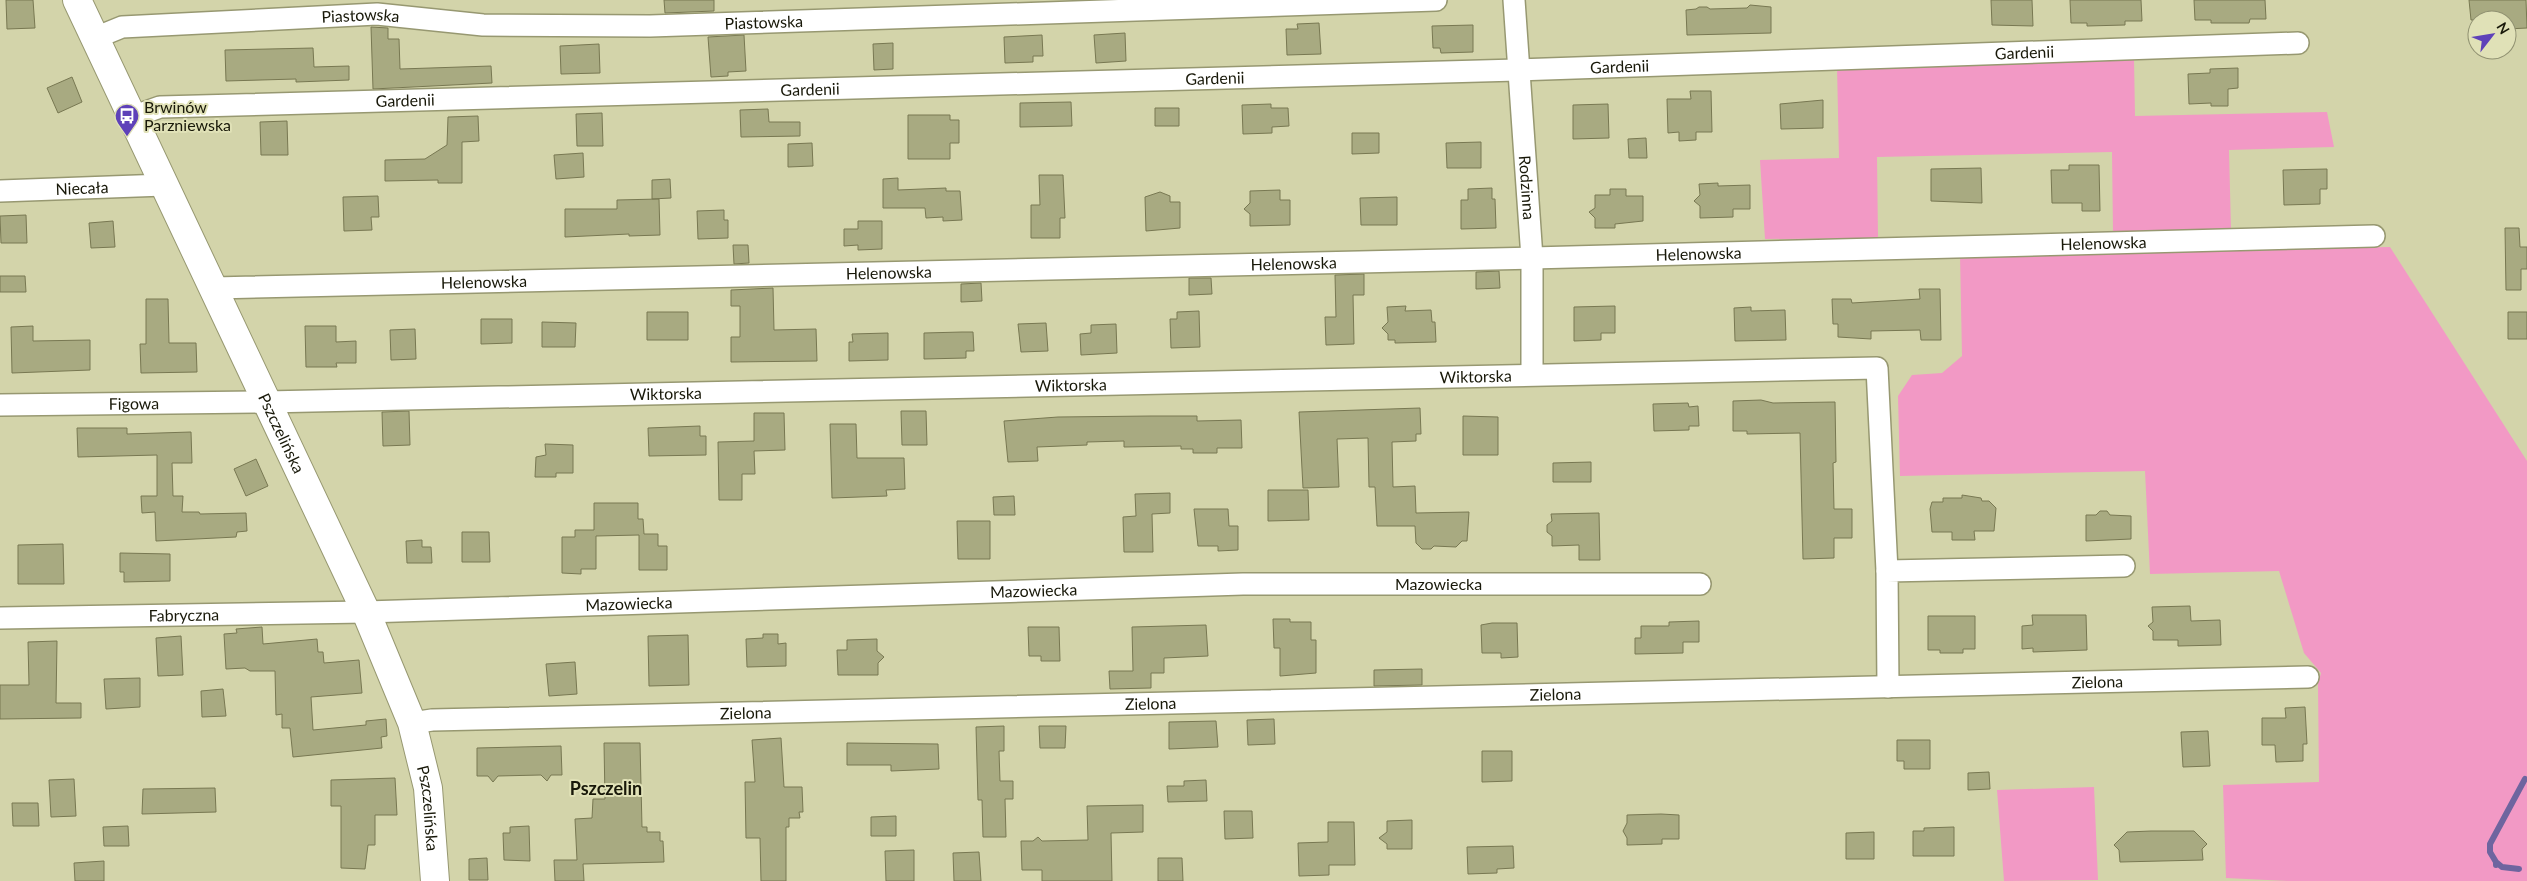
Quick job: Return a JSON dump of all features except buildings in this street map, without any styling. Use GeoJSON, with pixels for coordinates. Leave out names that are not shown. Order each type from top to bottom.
{"type":"FeatureCollection","features":[{"type":"Feature","properties":{"kind":"main road","name":"Pszczelińska"},"geometry":{"type":"LineString","coordinates":[[77,0],[366,612],[412,723],[428,788],[435,881]]}},
{"type":"Feature","properties":{"kind":"street","name":"Piastowska"},"geometry":{"type":"LineString","coordinates":[[95,38],[122,27],[377,14],[483,25],[650,26],[1436,0]]}},
{"type":"Feature","properties":{"kind":"street","name":"Rodzinna"},"geometry":{"type":"LineString","coordinates":[[1514,0],[1517,70],[1532,258],[1532,374]]}},
{"type":"Feature","properties":{"kind":"street","name":"Gardenii"},"geometry":{"type":"LineString","coordinates":[[132,117],[160,107],[1517,70],[2298,42]]}},
{"type":"Feature","properties":{"kind":"street","name":"Niecała"},"geometry":{"type":"LineString","coordinates":[[0,191],[164,185]]}},
{"type":"Feature","properties":{"kind":"street","name":"Helenowska"},"geometry":{"type":"LineString","coordinates":[[214,288],[1532,258],[2374,236]]}},
{"type":"Feature","properties":{"kind":"street","name":"Wiktorska"},"geometry":{"type":"LineString","coordinates":[[266,402],[1877,368],[1887,571]]}},
{"type":"Feature","properties":{"kind":"street","name":"Figowa"},"geometry":{"type":"LineString","coordinates":[[0,406],[266,402]]}},
{"type":"Feature","properties":{"kind":"street"},"geometry":{"type":"LineString","coordinates":[[1888,687],[1887,571],[2124,566]]}},
{"type":"Feature","properties":{"kind":"street","name":"Mazowiecka"},"geometry":{"type":"LineString","coordinates":[[366,612],[1243,584],[1700,584]]}},
{"type":"Feature","properties":{"kind":"street","name":"Fabryczna"},"geometry":{"type":"LineString","coordinates":[[0,618],[366,612]]}},
{"type":"Feature","properties":{"kind":"street","name":"Zielona"},"geometry":{"type":"LineString","coordinates":[[412,723],[432,720],[838,713],[1340,698],[2308,677]]}},
{"type":"Feature","properties":{"kind":"shaded area"},"geometry":{"type":"Polygon","coordinates":[[[2134,59],[2135,116],[2327,112],[2334,147],[2229,150],[2231,230],[2113,232],[2112,152],[1877,157],[1878,238],[1765,239],[1760,160],[1839,158],[1837,66],[2134,59]]]}},
{"type":"Feature","properties":{"kind":"shaded area"},"geometry":{"type":"Polygon","coordinates":[[[2390,247],[2527,461],[2527,881],[2288,881],[2226,878],[2223,785],[2319,782],[2318,684],[2321,673],[2304,653],[2279,571],[2150,574],[2145,471],[1900,476],[1898,396],[1912,375],[1942,373],[1962,356],[1960,254],[2390,247]]]}},
{"type":"Feature","properties":{"kind":"shaded area"},"geometry":{"type":"Polygon","coordinates":[[[2094,787],[2098,880],[2004,881],[1997,790],[2094,787]]]}},
{"type":"Feature","properties":{"kind":"waterway"},"geometry":{"type":"LineString","coordinates":[[2496,862],[2490,852],[2490,844],[2525,779]]}},
{"type":"Feature","properties":{"kind":"waterway"},"geometry":{"type":"LineString","coordinates":[[2496,865],[2496,862],[2502,867],[2519,869]]}},
{"type":"Feature","properties":{"kind":"place","name":"Brwinów Parzniewska"},"geometry":{"type":"Point","coordinates":[127,137]}},
{"type":"Feature","properties":{"kind":"district","name":"Pszczelin"},"geometry":{"type":"Point","coordinates":[606,789]}}]}
